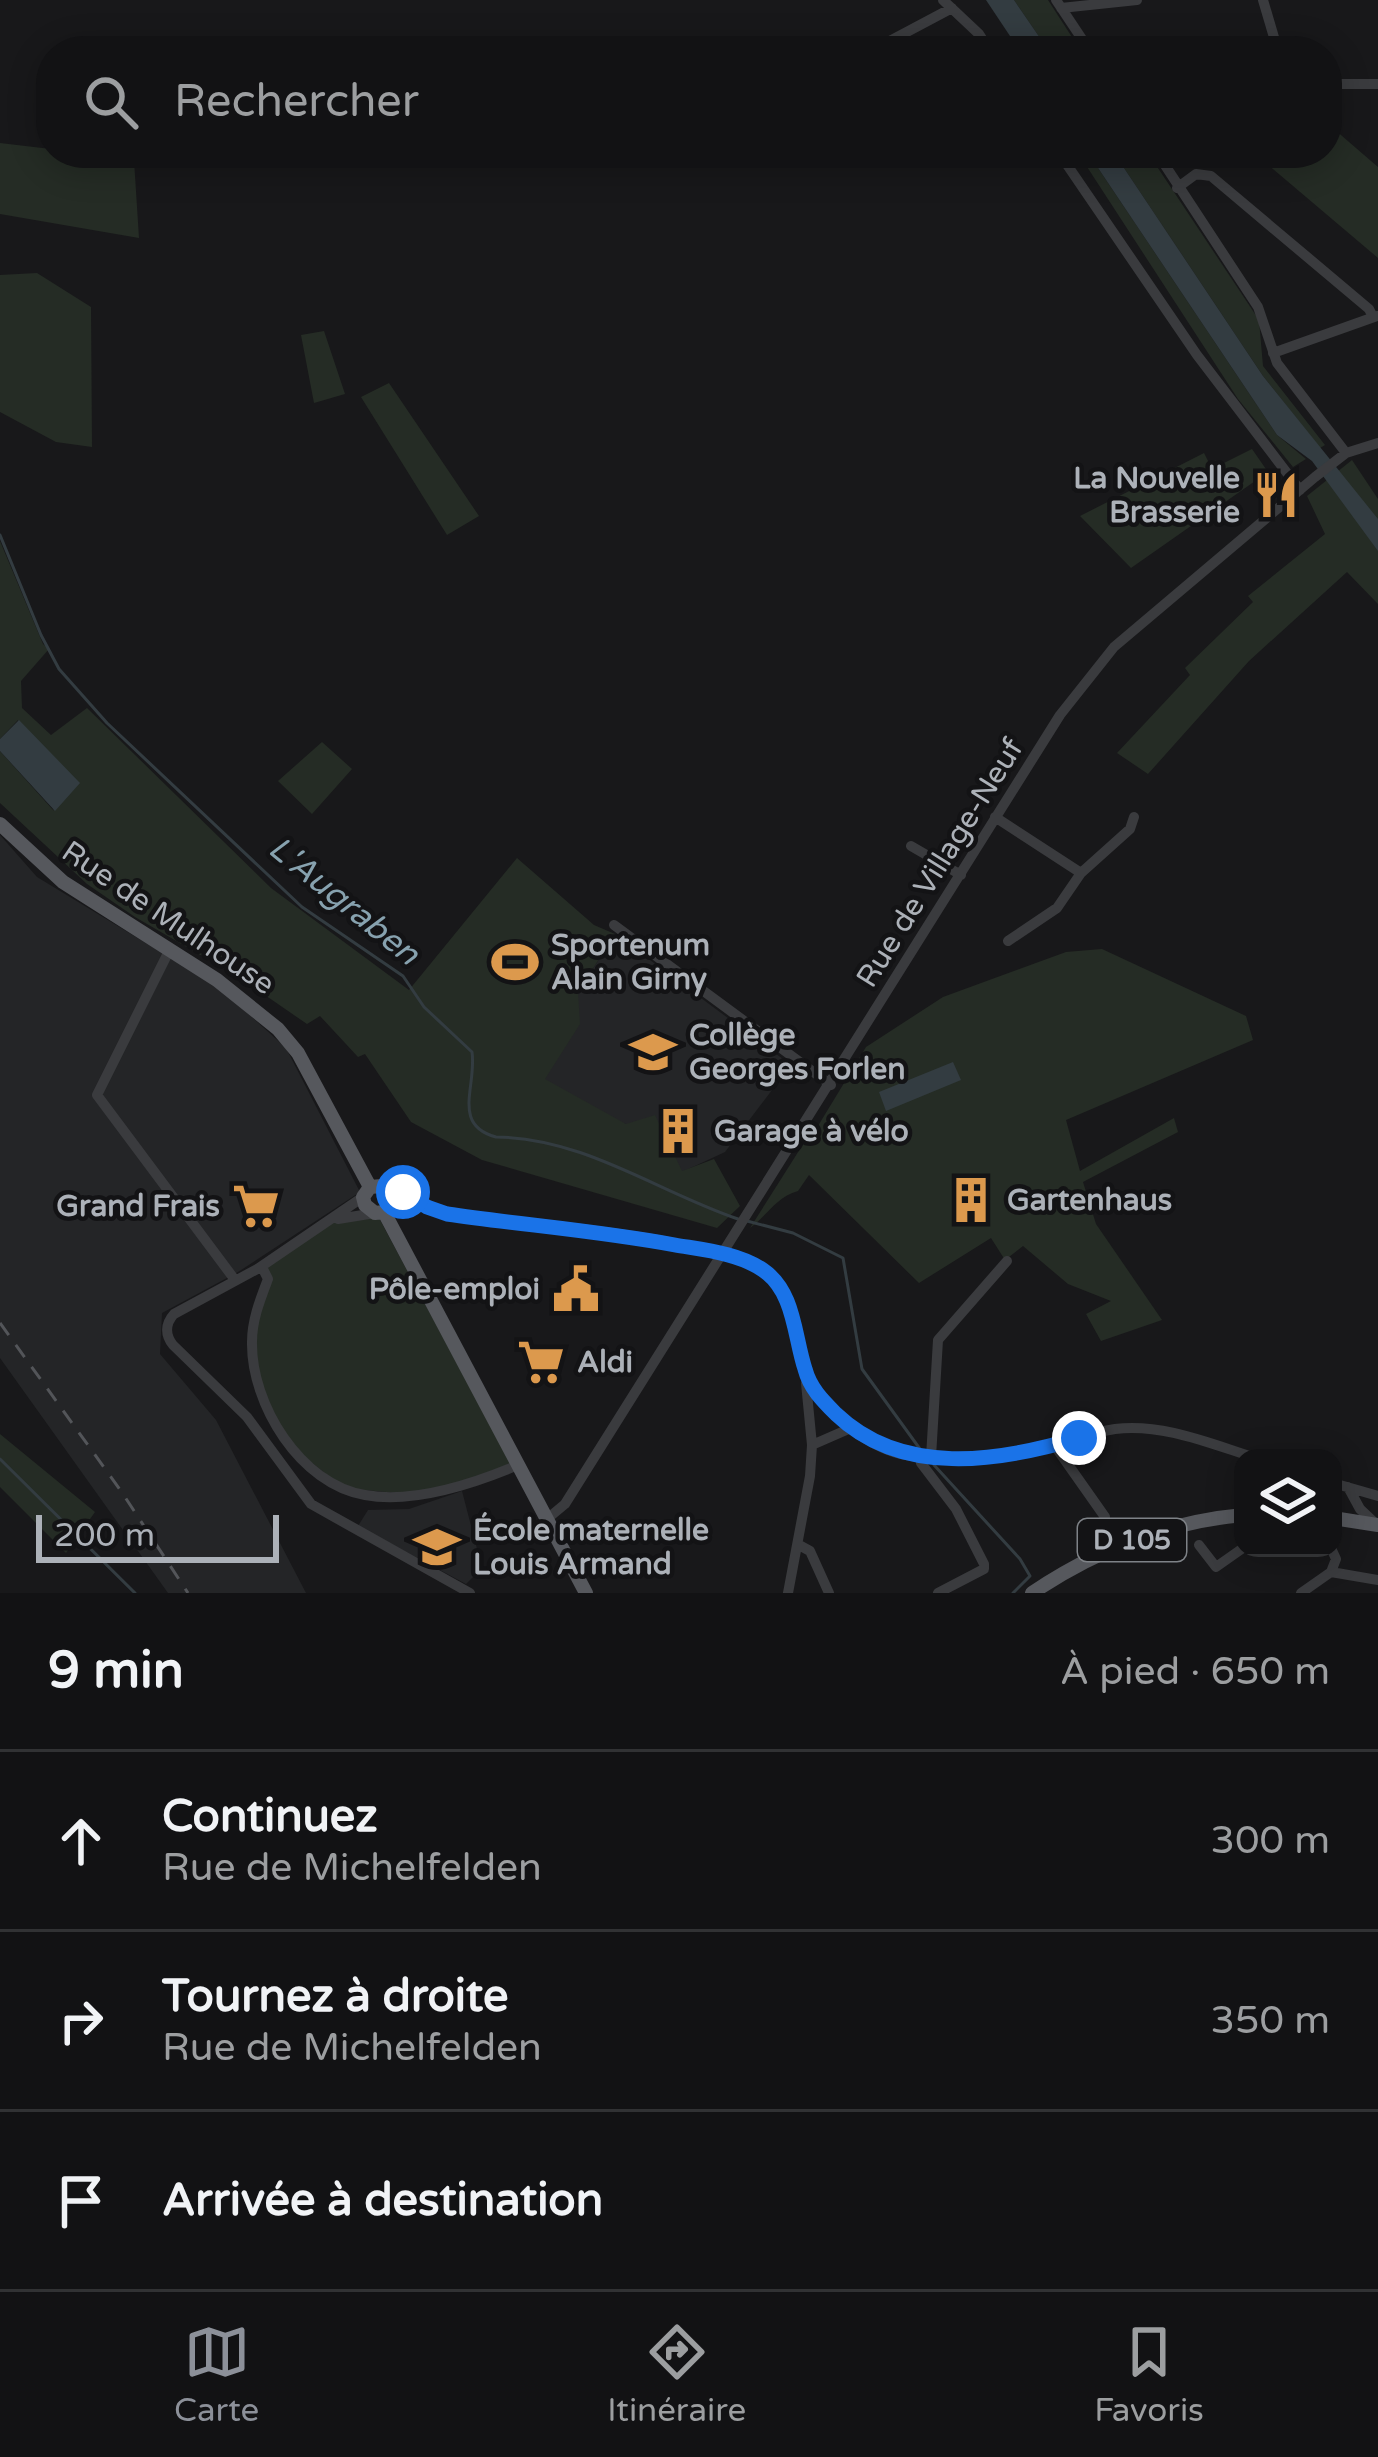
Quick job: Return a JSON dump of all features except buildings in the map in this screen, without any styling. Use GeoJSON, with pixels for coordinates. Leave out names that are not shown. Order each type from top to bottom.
{"type":"FeatureCollection","features":[{"type":"Feature","properties":{"kind":"main road","name":"Rue de Mulhouse"},"geometry":{"type":"LineString","coordinates":[[0,824],[63,882],[217,980],[278,1029],[298,1053],[367,1192]]}},
{"type":"Feature","properties":{"kind":"main road"},"geometry":{"type":"LineString","coordinates":[[379,1213],[390,1206],[390,1193],[382,1186],[367,1192],[364,1205],[379,1213],[586,1593]]}},
{"type":"Feature","properties":{"kind":"main road","name":"D 105"},"geometry":{"type":"LineString","coordinates":[[1032,1593],[1090,1556],[1117,1545],[1234,1517]]}},
{"type":"Feature","properties":{"kind":"main road"},"geometry":{"type":"LineString","coordinates":[[1342,1519],[1378,1525]]}},
{"type":"Feature","properties":{"kind":"street"},"geometry":{"type":"LineString","coordinates":[[1058,4],[1137,0]]}},
{"type":"Feature","properties":{"kind":"street"},"geometry":{"type":"LineString","coordinates":[[1263,0],[1274,36]]}},
{"type":"Feature","properties":{"kind":"street"},"geometry":{"type":"LineString","coordinates":[[896,36],[948,4],[977,36]]}},
{"type":"Feature","properties":{"kind":"street"},"geometry":{"type":"LineString","coordinates":[[1058,4],[1080,36]]}},
{"type":"Feature","properties":{"kind":"street"},"geometry":{"type":"LineString","coordinates":[[1342,84],[1378,84]]}},
{"type":"Feature","properties":{"kind":"street"},"geometry":{"type":"LineString","coordinates":[[1069,168],[1175,325],[1300,490]]}},
{"type":"Feature","properties":{"kind":"street"},"geometry":{"type":"LineString","coordinates":[[1166,168],[1258,307],[1277,363],[1343,456]]}},
{"type":"Feature","properties":{"kind":"street"},"geometry":{"type":"LineString","coordinates":[[1177,188],[1196,174],[1211,176],[1376,316],[1273,353]]}},
{"type":"Feature","properties":{"kind":"street","name":"Rue de Village-Neuf"},"geometry":{"type":"LineString","coordinates":[[548,1519],[565,1504],[1060,715],[1114,647],[1315,477],[1343,456],[1378,443]]}},
{"type":"Feature","properties":{"kind":"street"},"geometry":{"type":"LineString","coordinates":[[1008,941],[1057,908],[1082,873],[1130,829],[1134,817]]}},
{"type":"Feature","properties":{"kind":"street"},"geometry":{"type":"LineString","coordinates":[[995,818],[1082,873]]}},
{"type":"Feature","properties":{"kind":"street"},"geometry":{"type":"LineString","coordinates":[[911,846],[961,874]]}},
{"type":"Feature","properties":{"kind":"street"},"geometry":{"type":"LineString","coordinates":[[614,925],[831,1085]]}},
{"type":"Feature","properties":{"kind":"street"},"geometry":{"type":"LineString","coordinates":[[169,951],[97,1095],[235,1280]]}},
{"type":"Feature","properties":{"kind":"street"},"geometry":{"type":"LineString","coordinates":[[367,1192],[262,1267],[174,1314],[167,1329],[173,1345],[237,1405],[317,1510],[470,1593]]}},
{"type":"Feature","properties":{"kind":"street"},"geometry":{"type":"LineString","coordinates":[[390,1193],[413,1194],[427,1207],[447,1214],[645,1240],[723,1254],[764,1270],[782,1289],[806,1374],[816,1393],[851,1428],[898,1454],[1002,1456],[1112,1429],[1141,1427],[1234,1451]]}},
{"type":"Feature","properties":{"kind":"street"},"geometry":{"type":"LineString","coordinates":[[329,1222],[379,1213]]}},
{"type":"Feature","properties":{"kind":"street"},"geometry":{"type":"LineString","coordinates":[[938,1593],[984,1569],[956,1509],[921,1463],[926,1456],[940,1335],[1007,1261]]}},
{"type":"Feature","properties":{"kind":"street"},"geometry":{"type":"LineString","coordinates":[[262,1267],[268,1279],[252,1341],[257,1378],[275,1424],[319,1474],[360,1495],[398,1497],[518,1465]]}},
{"type":"Feature","properties":{"kind":"street"},"geometry":{"type":"LineString","coordinates":[[788,1593],[812,1445],[806,1374]]}},
{"type":"Feature","properties":{"kind":"street"},"geometry":{"type":"LineString","coordinates":[[807,1409],[816,1393]]}},
{"type":"Feature","properties":{"kind":"street"},"geometry":{"type":"LineString","coordinates":[[812,1445],[851,1428]]}},
{"type":"Feature","properties":{"kind":"street"},"geometry":{"type":"LineString","coordinates":[[1055,1445],[1105,1517]]}},
{"type":"Feature","properties":{"kind":"street"},"geometry":{"type":"LineString","coordinates":[[1342,1485],[1378,1496]]}},
{"type":"Feature","properties":{"kind":"street"},"geometry":{"type":"LineString","coordinates":[[1348,1487],[1360,1509],[1378,1525]]}},
{"type":"Feature","properties":{"kind":"street"},"geometry":{"type":"LineString","coordinates":[[799,1545],[810,1551],[817,1578],[829,1593]]}},
{"type":"Feature","properties":{"kind":"street"},"geometry":{"type":"LineString","coordinates":[[1199,1545],[1216,1567],[1234,1554]]}},
{"type":"Feature","properties":{"kind":"street"},"geometry":{"type":"LineString","coordinates":[[1301,1593],[1330,1572],[1335,1557]]}},
{"type":"Feature","properties":{"kind":"street"},"geometry":{"type":"LineString","coordinates":[[1330,1572],[1378,1580]]}},
{"type":"Feature","properties":{"kind":"shaded area"},"geometry":{"type":"Polygon","coordinates":[[[986,0],[1014,0],[1039,36],[1010,36],[986,0]]]}},
{"type":"Feature","properties":{"kind":"shaded area"},"geometry":{"type":"Polygon","coordinates":[[[1014,0],[1048,0],[1071,36],[1039,36],[1014,0]]]}},
{"type":"Feature","properties":{"kind":"shaded area"},"geometry":{"type":"Polygon","coordinates":[[[1342,136],[1378,167],[1378,258],[1272,168],[1342,168],[1342,136]]]}},
{"type":"Feature","properties":{"kind":"shaded area"},"geometry":{"type":"Polygon","coordinates":[[[0,143],[36,147],[36,168],[135,168],[139,238],[0,214],[0,143]]]}},
{"type":"Feature","properties":{"kind":"shaded area"},"geometry":{"type":"Polygon","coordinates":[[[1088,168],[1098,168],[1277,435],[1306,459],[1293,467],[1238,399],[1088,168]]]}},
{"type":"Feature","properties":{"kind":"shaded area"},"geometry":{"type":"Polygon","coordinates":[[[1098,168],[1124,168],[1263,376],[1378,519],[1378,551],[1312,461],[1277,435],[1098,168]]]}},
{"type":"Feature","properties":{"kind":"shaded area"},"geometry":{"type":"Polygon","coordinates":[[[1124,168],[1158,168],[1259,320],[1263,366],[1325,445],[1320,448],[1263,376],[1124,168]]]}},
{"type":"Feature","properties":{"kind":"shaded area"},"geometry":{"type":"Polygon","coordinates":[[[37,273],[91,307],[92,447],[56,442],[0,412],[0,275],[37,273]]]}},
{"type":"Feature","properties":{"kind":"shaded area"},"geometry":{"type":"Polygon","coordinates":[[[324,331],[345,394],[314,403],[301,335],[324,331]]]}},
{"type":"Feature","properties":{"kind":"shaded area"},"geometry":{"type":"Polygon","coordinates":[[[389,383],[479,516],[447,535],[361,397],[389,383]]]}},
{"type":"Feature","properties":{"kind":"shaded area"},"geometry":{"type":"Polygon","coordinates":[[[1252,449],[1268,472],[1131,568],[1080,516],[1204,453],[1212,469],[1252,449]]]}},
{"type":"Feature","properties":{"kind":"shaded area"},"geometry":{"type":"Polygon","coordinates":[[[1352,460],[1378,499],[1378,604],[1347,572],[1249,661],[1148,774],[1117,753],[1190,675],[1185,668],[1253,602],[1248,596],[1325,534],[1307,496],[1352,460]]]}},
{"type":"Feature","properties":{"kind":"shaded area"},"geometry":{"type":"Polygon","coordinates":[[[0,541],[49,649],[21,681],[22,708],[51,735],[87,708],[271,888],[409,990],[517,858],[594,925],[615,934],[578,992],[580,1024],[545,1079],[626,1124],[655,1115],[682,1171],[714,1159],[740,1206],[717,1228],[482,1160],[411,1122],[365,1054],[358,1057],[320,1016],[307,1024],[87,884],[0,803],[0,751],[54,811],[18,720],[0,739],[0,541]]]}},
{"type":"Feature","properties":{"kind":"shaded area"},"geometry":{"type":"Polygon","coordinates":[[[19,720],[80,783],[55,811],[0,751],[0,739],[19,720]]]}},
{"type":"Feature","properties":{"kind":"shaded area"},"geometry":{"type":"Polygon","coordinates":[[[322,742],[352,769],[312,814],[278,781],[322,742]]]}},
{"type":"Feature","properties":{"kind":"shaded area"},"geometry":{"type":"Polygon","coordinates":[[[0,835],[37,877],[220,988],[286,1048],[360,1192],[238,1272],[162,1313],[160,1354],[216,1420],[306,1593],[168,1593],[0,1358],[0,835]]]}},
{"type":"Feature","properties":{"kind":"shaded area","name":"Collège Georges Forlen"},"geometry":{"type":"Polygon","coordinates":[[[615,934],[791,1065],[725,1152],[682,1172],[626,1124],[510,1084],[615,934]]]}},
{"type":"Feature","properties":{"kind":"shaded area"},"geometry":{"type":"Polygon","coordinates":[[[1102,949],[1246,1016],[1253,1040],[1066,1120],[1080,1171],[1174,1118],[1178,1132],[1083,1182],[1096,1224],[1162,1320],[1101,1341],[1086,1314],[1111,1301],[1068,1284],[1023,1246],[1005,1260],[991,1238],[919,1283],[809,1175],[798,1191],[750,1228],[866,1047],[943,997],[1066,952],[1102,949]]]}},
{"type":"Feature","properties":{"kind":"shaded area"},"geometry":{"type":"Polygon","coordinates":[[[953,1062],[961,1080],[886,1111],[879,1092],[953,1062]]]}},
{"type":"Feature","properties":{"kind":"shaded area"},"geometry":{"type":"Polygon","coordinates":[[[379,1218],[513,1468],[418,1495],[343,1488],[294,1448],[261,1394],[252,1341],[268,1279],[262,1267],[329,1222],[379,1218]]]}},
{"type":"Feature","properties":{"kind":"shaded area"},"geometry":{"type":"Polygon","coordinates":[[[0,1434],[95,1512],[66,1553],[0,1487],[0,1434]]]}},
{"type":"Feature","properties":{"kind":"shaded area","name":"École maternelle Louis Armand"},"geometry":{"type":"Polygon","coordinates":[[[462,1491],[482,1568],[466,1584],[358,1526],[368,1510],[409,1509],[462,1491]]]}},
{"type":"Feature","properties":{"kind":"waterway","name":"L'Augraben"},"geometry":{"type":"LineString","coordinates":[[0,535],[59,669],[107,723],[302,907],[403,976],[424,1007],[472,1052],[470,1114],[482,1131],[590,1156],[738,1219]]}},
{"type":"Feature","properties":{"kind":"waterway","name":"L'Augraben"},"geometry":{"type":"LineString","coordinates":[[747,1221],[793,1233],[843,1258],[862,1369],[920,1449]]}},
{"type":"Feature","properties":{"kind":"waterway"},"geometry":{"type":"LineString","coordinates":[[0,1459],[135,1593]]}},
{"type":"Feature","properties":{"kind":"waterway","name":"L'Augraben"},"geometry":{"type":"LineString","coordinates":[[934,1465],[1020,1559],[1030,1576],[1013,1593]]}},
{"type":"Feature","properties":{"kind":"railway"},"geometry":{"type":"LineString","coordinates":[[0,1323],[188,1593]]}},
{"type":"Feature","properties":{"kind":"place","name":"La Nouvelle Brasserie"},"geometry":{"type":"Point","coordinates":[1276,495]}},
{"type":"Feature","properties":{"kind":"place","name":"Sportenum Alain Girny"},"geometry":{"type":"Point","coordinates":[515,962]}},
{"type":"Feature","properties":{"kind":"place","name":"Collège Georges Forlen"},"geometry":{"type":"Point","coordinates":[653,1052]}},
{"type":"Feature","properties":{"kind":"place","name":"Garage à vélo"},"geometry":{"type":"Point","coordinates":[678,1131]}},
{"type":"Feature","properties":{"kind":"place","name":"Gartenhaus"},"geometry":{"type":"Point","coordinates":[971,1200]}},
{"type":"Feature","properties":{"kind":"place","name":"Grand Frais"},"geometry":{"type":"Point","coordinates":[256,1206]}},
{"type":"Feature","properties":{"kind":"place","name":"Pôle-emploi"},"geometry":{"type":"Point","coordinates":[576,1289]}},
{"type":"Feature","properties":{"kind":"place","name":"Aldi"},"geometry":{"type":"Point","coordinates":[541,1362]}},
{"type":"Feature","properties":{"kind":"place","name":"École maternelle Louis Armand"},"geometry":{"type":"Point","coordinates":[437,1547]}},
{"type":"Feature","properties":{"kind":"route"},"geometry":{"type":"LineString","coordinates":[[403,1192],[447,1214],[645,1240],[723,1254],[758,1267],[782,1289],[804,1369],[816,1393],[851,1428],[898,1454],[1002,1456],[1079,1438]]}}]}
